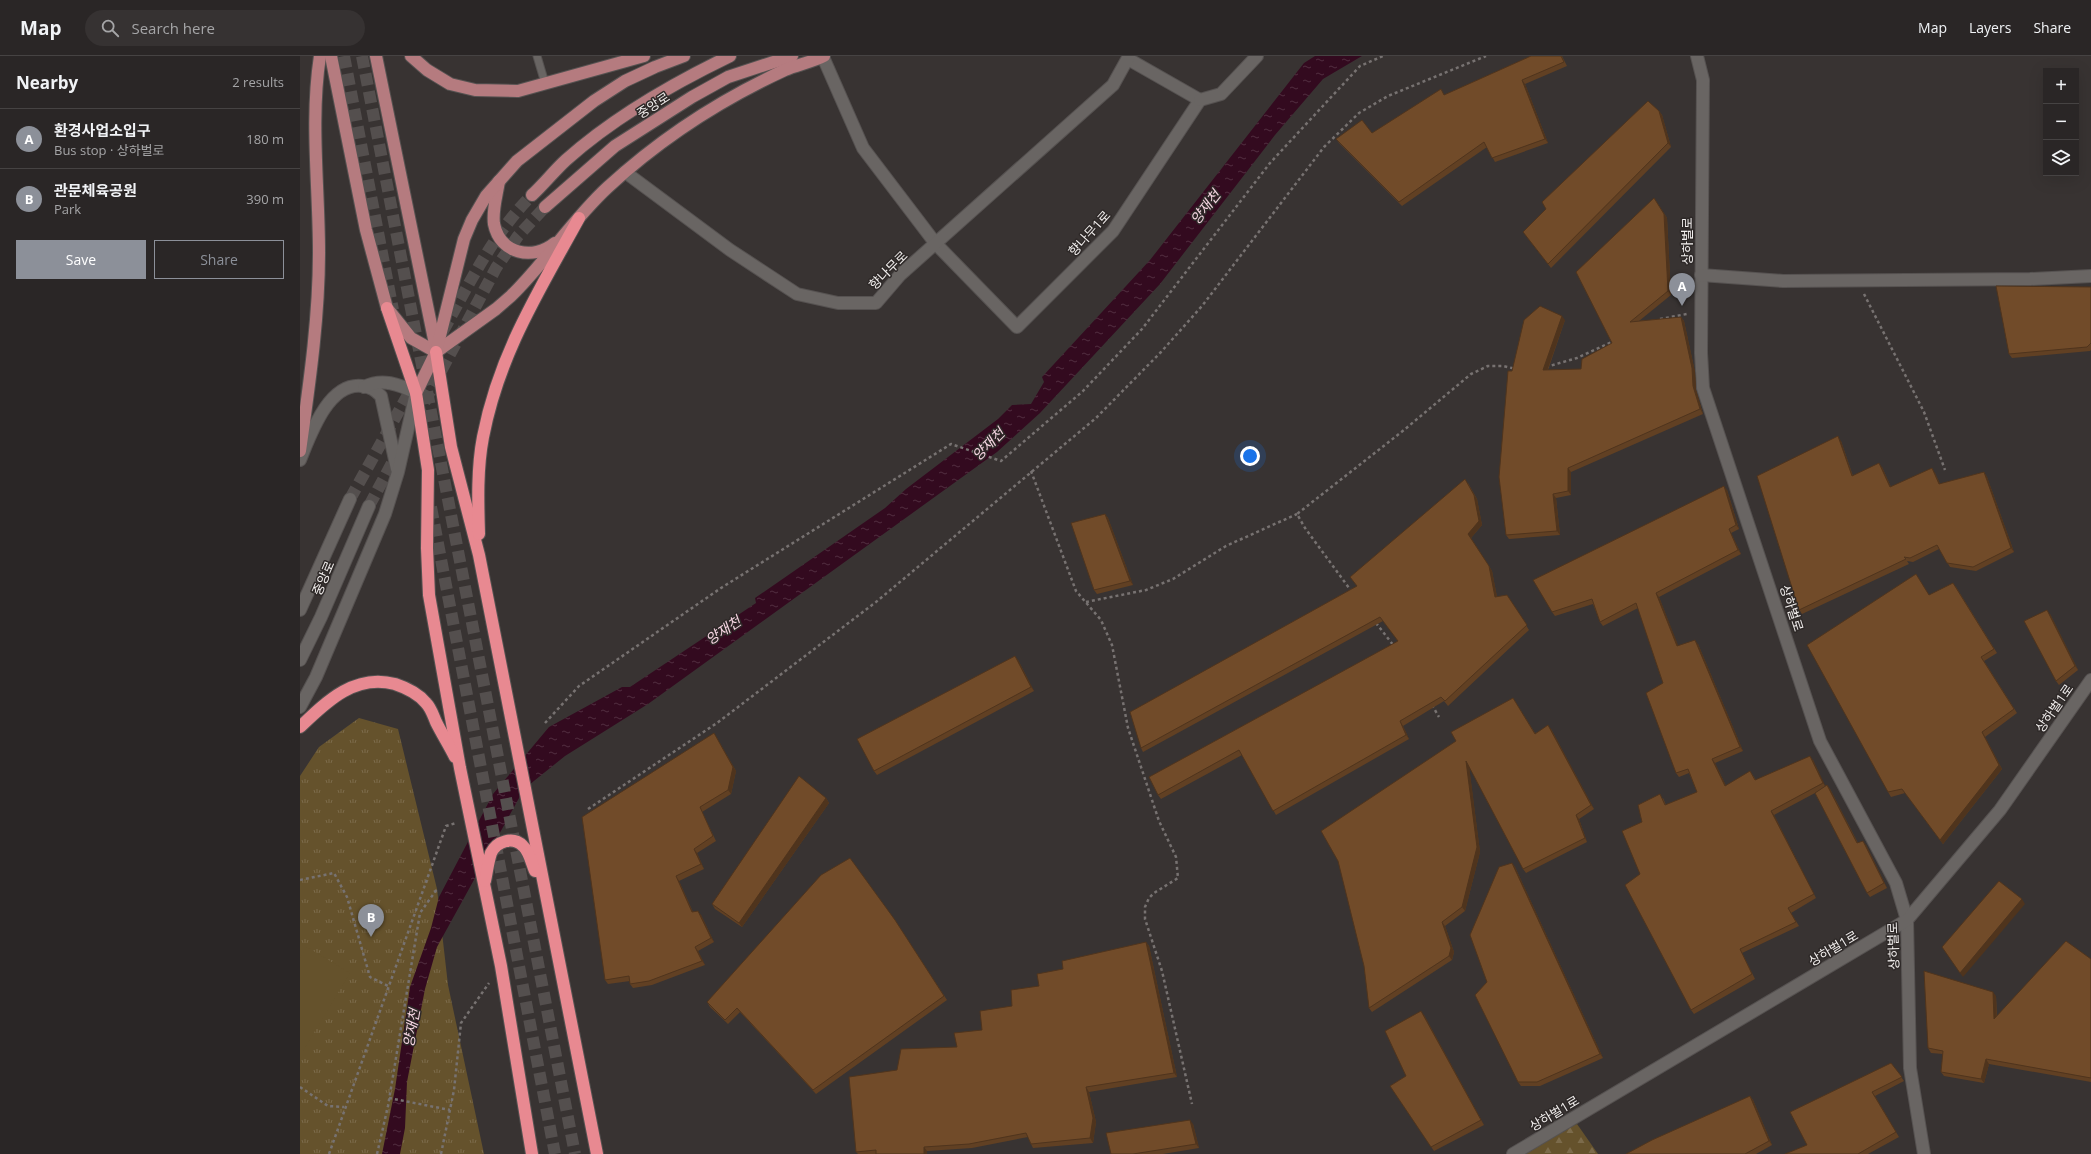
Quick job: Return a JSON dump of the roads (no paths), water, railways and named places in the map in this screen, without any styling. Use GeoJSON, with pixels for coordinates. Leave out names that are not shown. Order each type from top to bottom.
{"type":"FeatureCollection","features":[{"type":"Feature","properties":{"kind":"highway"},"geometry":{"type":"LineString","coordinates":[[479,555],[479,495],[483,438],[494,391],[520,325],[579,218]]}},
{"type":"Feature","properties":{"kind":"highway"},"geometry":{"type":"LineString","coordinates":[[387,308],[416,393],[428,470],[427,548],[430,595],[460,768],[501,966],[532,1154]]}},
{"type":"Feature","properties":{"kind":"highway"},"geometry":{"type":"LineString","coordinates":[[436,352],[452,447],[479,555],[597,1154]]}},
{"type":"Feature","properties":{"kind":"highway"},"geometry":{"type":"LineString","coordinates":[[300,728],[323,705],[344,690],[371,682],[390,683],[409,689],[427,703],[460,768]]}},
{"type":"Feature","properties":{"kind":"highway"},"geometry":{"type":"LineString","coordinates":[[484,887],[493,850],[502,842],[510,840],[519,843],[525,849],[545,894]]}},
{"type":"Feature","properties":{"kind":"main road"},"geometry":{"type":"LineString","coordinates":[[300,451],[313,353],[318,281],[319,253],[315,87],[320,56]]}},
{"type":"Feature","properties":{"kind":"main road"},"geometry":{"type":"LineString","coordinates":[[331,56],[366,230],[387,308],[411,338],[436,352]]}},
{"type":"Feature","properties":{"kind":"main road"},"geometry":{"type":"LineString","coordinates":[[376,56],[436,352]]}},
{"type":"Feature","properties":{"kind":"main road"},"geometry":{"type":"LineString","coordinates":[[411,56],[426,70],[443,81],[475,90],[518,91],[644,56]]}},
{"type":"Feature","properties":{"kind":"main road"},"geometry":{"type":"LineString","coordinates":[[416,393],[436,352],[464,239],[479,208],[499,180],[517,161],[541,141],[594,101],[624,81],[684,56]]}},
{"type":"Feature","properties":{"kind":"main road","name":"중앙로"},"geometry":{"type":"LineString","coordinates":[[532,195],[566,161],[622,118],[680,80],[730,56]]}},
{"type":"Feature","properties":{"kind":"main road","name":"중앙로"},"geometry":{"type":"LineString","coordinates":[[545,207],[615,146],[686,100],[728,77],[792,56]]}},
{"type":"Feature","properties":{"kind":"main road"},"geometry":{"type":"LineString","coordinates":[[436,352],[504,303],[524,284],[579,218],[607,188],[639,159],[672,135],[721,104],[786,70],[824,56]]}},
{"type":"Feature","properties":{"kind":"main road"},"geometry":{"type":"LineString","coordinates":[[499,180],[494,210],[494,224],[499,236],[507,247],[520,253],[539,251],[551,246],[564,236]]}},
{"type":"Feature","properties":{"kind":"street"},"geometry":{"type":"LineString","coordinates":[[824,56],[863,148],[936,244]]}},
{"type":"Feature","properties":{"kind":"street"},"geometry":{"type":"LineString","coordinates":[[1128,57],[1200,100],[1221,94],[1257,56]]}},
{"type":"Feature","properties":{"kind":"street","name":"상하벌로"},"geometry":{"type":"LineString","coordinates":[[1697,56],[1702,80],[1701,353],[1703,388],[1820,741],[1896,883],[1907,920],[1910,1068],[1924,1154]]}},
{"type":"Feature","properties":{"kind":"street","name":"향나무로"},"geometry":{"type":"LineString","coordinates":[[625,172],[730,250],[797,294],[838,303],[876,303],[900,275],[1113,85],[1128,57]]}},
{"type":"Feature","properties":{"kind":"street","name":"향나무1로"},"geometry":{"type":"LineString","coordinates":[[936,244],[1017,327],[1113,231],[1200,100]]}},
{"type":"Feature","properties":{"kind":"street"},"geometry":{"type":"LineString","coordinates":[[1701,275],[1783,281],[2030,279],[2091,276]]}},
{"type":"Feature","properties":{"kind":"street"},"geometry":{"type":"LineString","coordinates":[[300,707],[316,678],[378,532],[398,472],[416,393],[389,383],[374,382],[364,387]]}},
{"type":"Feature","properties":{"kind":"street"},"geometry":{"type":"LineString","coordinates":[[300,460],[314,427],[336,394],[352,387],[364,387],[376,391],[383,400],[398,472]]}},
{"type":"Feature","properties":{"kind":"street","name":"중앙로"},"geometry":{"type":"LineString","coordinates":[[300,610],[350,499]]}},
{"type":"Feature","properties":{"kind":"street","name":"중앙로"},"geometry":{"type":"LineString","coordinates":[[300,660],[321,618],[369,506]]}},
{"type":"Feature","properties":{"kind":"street","name":"상하벌1로"},"geometry":{"type":"LineString","coordinates":[[1513,1154],[1907,920],[2000,810],[2091,680]]}},
{"type":"Feature","properties":{"kind":"lane"},"geometry":{"type":"LineString","coordinates":[[537,56],[545,83]]}},
{"type":"Feature","properties":{"kind":"water","name":"양재천"},"geometry":{"type":"Polygon","coordinates":[[[1315,56],[1362,56],[1323,79],[1275,135],[1160,284],[1040,413],[997,452],[648,704],[565,756],[524,789],[437,947],[425,989],[407,1082],[405,1128],[400,1154],[382,1154],[395,1089],[410,987],[431,928],[439,897],[493,794],[549,727],[622,687],[630,687],[756,603],[755,598],[885,508],[906,489],[998,419],[1012,405],[1031,404],[1044,382],[1042,377],[1150,260],[1304,63],[1315,56]]]}},
{"type":"Feature","properties":{"kind":"tunnel"},"geometry":{"type":"LineString","coordinates":[[344,56],[393,310]]}},
{"type":"Feature","properties":{"kind":"tunnel"},"geometry":{"type":"LineString","coordinates":[[362,56],[575,1154]]}},
{"type":"Feature","properties":{"kind":"tunnel"},"geometry":{"type":"LineString","coordinates":[[443,331],[472,278],[505,226],[532,195]]}},
{"type":"Feature","properties":{"kind":"tunnel"},"geometry":{"type":"LineString","coordinates":[[416,418],[496,268],[518,236],[545,207]]}},
{"type":"Feature","properties":{"kind":"tunnel"},"geometry":{"type":"LineString","coordinates":[[350,499],[415,382]]}},
{"type":"Feature","properties":{"kind":"tunnel"},"geometry":{"type":"LineString","coordinates":[[369,506],[398,452]]}},
{"type":"Feature","properties":{"kind":"tunnel"},"geometry":{"type":"LineString","coordinates":[[431,507],[555,1154]]}},
{"type":"Feature","properties":{"kind":"place","name":"환경사업소입구"},"geometry":{"type":"Point","coordinates":[1682,306]}},
{"type":"Feature","properties":{"kind":"place","name":"관문체육공원"},"geometry":{"type":"Point","coordinates":[371,937]}}]}
